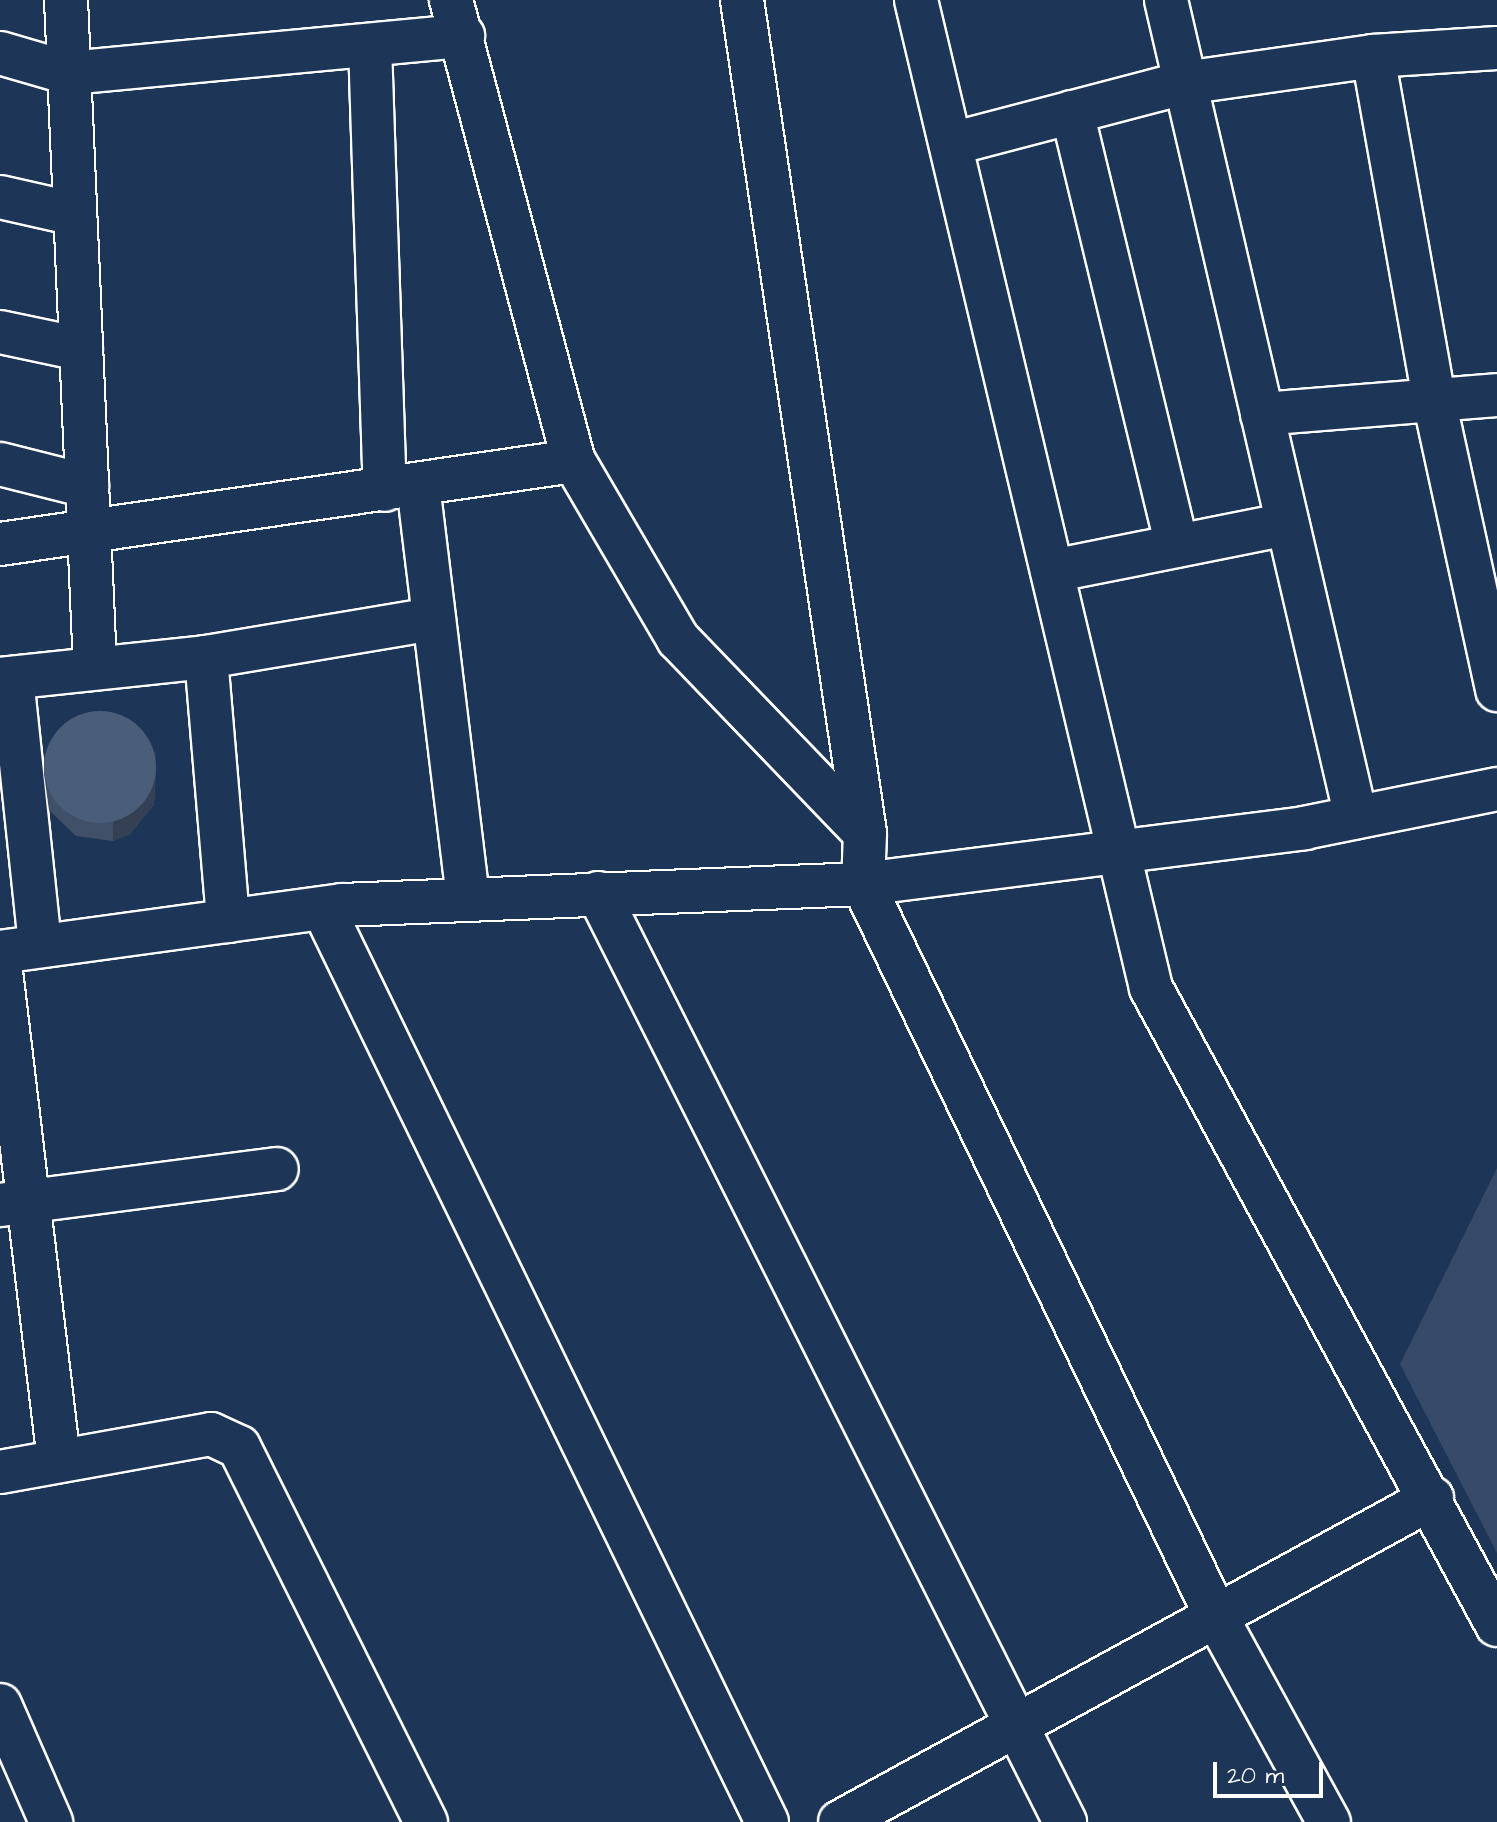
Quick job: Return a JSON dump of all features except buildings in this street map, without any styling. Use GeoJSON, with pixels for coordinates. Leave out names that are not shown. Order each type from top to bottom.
{"type":"FeatureCollection","features":[{"type":"Feature","properties":{"kind":"street"},"geometry":{"type":"LineString","coordinates":[[66,0],[95,667]]}},
{"type":"Feature","properties":{"kind":"street"},"geometry":{"type":"LineString","coordinates":[[742,0],[865,833],[863,884],[1216,1616],[1329,1822]]}},
{"type":"Feature","properties":{"kind":"street"},"geometry":{"type":"LineString","coordinates":[[916,0],[1151,988],[1432,1498],[1497,1625]]}},
{"type":"Feature","properties":{"kind":"street"},"geometry":{"type":"LineString","coordinates":[[1166,0],[1356,817]]}},
{"type":"Feature","properties":{"kind":"street"},"geometry":{"type":"LineString","coordinates":[[0,53],[69,73],[370,45],[457,18],[574,461],[678,639],[865,833]]}},
{"type":"Feature","properties":{"kind":"street"},"geometry":{"type":"LineString","coordinates":[[370,45],[402,487],[433,619],[468,899]]}},
{"type":"Feature","properties":{"kind":"street"},"geometry":{"type":"LineString","coordinates":[[951,144],[1184,83],[1373,56],[1497,48]]}},
{"type":"Feature","properties":{"kind":"street"},"geometry":{"type":"LineString","coordinates":[[1373,56],[1434,400],[1497,690]]}},
{"type":"Feature","properties":{"kind":"street"},"geometry":{"type":"LineString","coordinates":[[1072,112],[1177,545]]}},
{"type":"Feature","properties":{"kind":"street"},"geometry":{"type":"LineString","coordinates":[[0,197],[75,214]]}},
{"type":"Feature","properties":{"kind":"street"},"geometry":{"type":"LineString","coordinates":[[0,332],[81,349]]}},
{"type":"Feature","properties":{"kind":"street"},"geometry":{"type":"LineString","coordinates":[[1262,414],[1497,395]]}},
{"type":"Feature","properties":{"kind":"street"},"geometry":{"type":"LineString","coordinates":[[0,544],[89,535],[574,461]]}},
{"type":"Feature","properties":{"kind":"street"},"geometry":{"type":"LineString","coordinates":[[0,464],[87,486]]}},
{"type":"Feature","properties":{"kind":"street"},"geometry":{"type":"LineString","coordinates":[[1052,571],[1287,524]]}},
{"type":"Feature","properties":{"kind":"street"},"geometry":{"type":"LineString","coordinates":[[433,619],[206,657],[6,678],[20,949],[323,908],[598,893],[863,884],[1356,817],[1491,779]]}},
{"type":"Feature","properties":{"kind":"street"},"geometry":{"type":"LineString","coordinates":[[206,657],[228,921]]}},
{"type":"Feature","properties":{"kind":"street"},"geometry":{"type":"LineString","coordinates":[[598,893],[1065,1822]]}},
{"type":"Feature","properties":{"kind":"street"},"geometry":{"type":"LineString","coordinates":[[323,908],[767,1822]]}},
{"type":"Feature","properties":{"kind":"street"},"geometry":{"type":"LineString","coordinates":[[0,963],[12,1203],[59,1461]]}},
{"type":"Feature","properties":{"kind":"street"},"geometry":{"type":"LineString","coordinates":[[12,1203],[277,1169]]}},
{"type":"Feature","properties":{"kind":"street"},"geometry":{"type":"LineString","coordinates":[[0,1472],[211,1434],[239,1447],[426,1822]]}},
{"type":"Feature","properties":{"kind":"street"},"geometry":{"type":"LineString","coordinates":[[840,1822],[1432,1498]]}},
{"type":"Feature","properties":{"kind":"street"},"geometry":{"type":"LineString","coordinates":[[0,1705],[51,1822]]}},
{"type":"Feature","properties":{"kind":"shaded area"},"geometry":{"type":"Polygon","coordinates":[[[1497,1168],[1497,1553],[1400,1364],[1497,1168]]]}}]}
